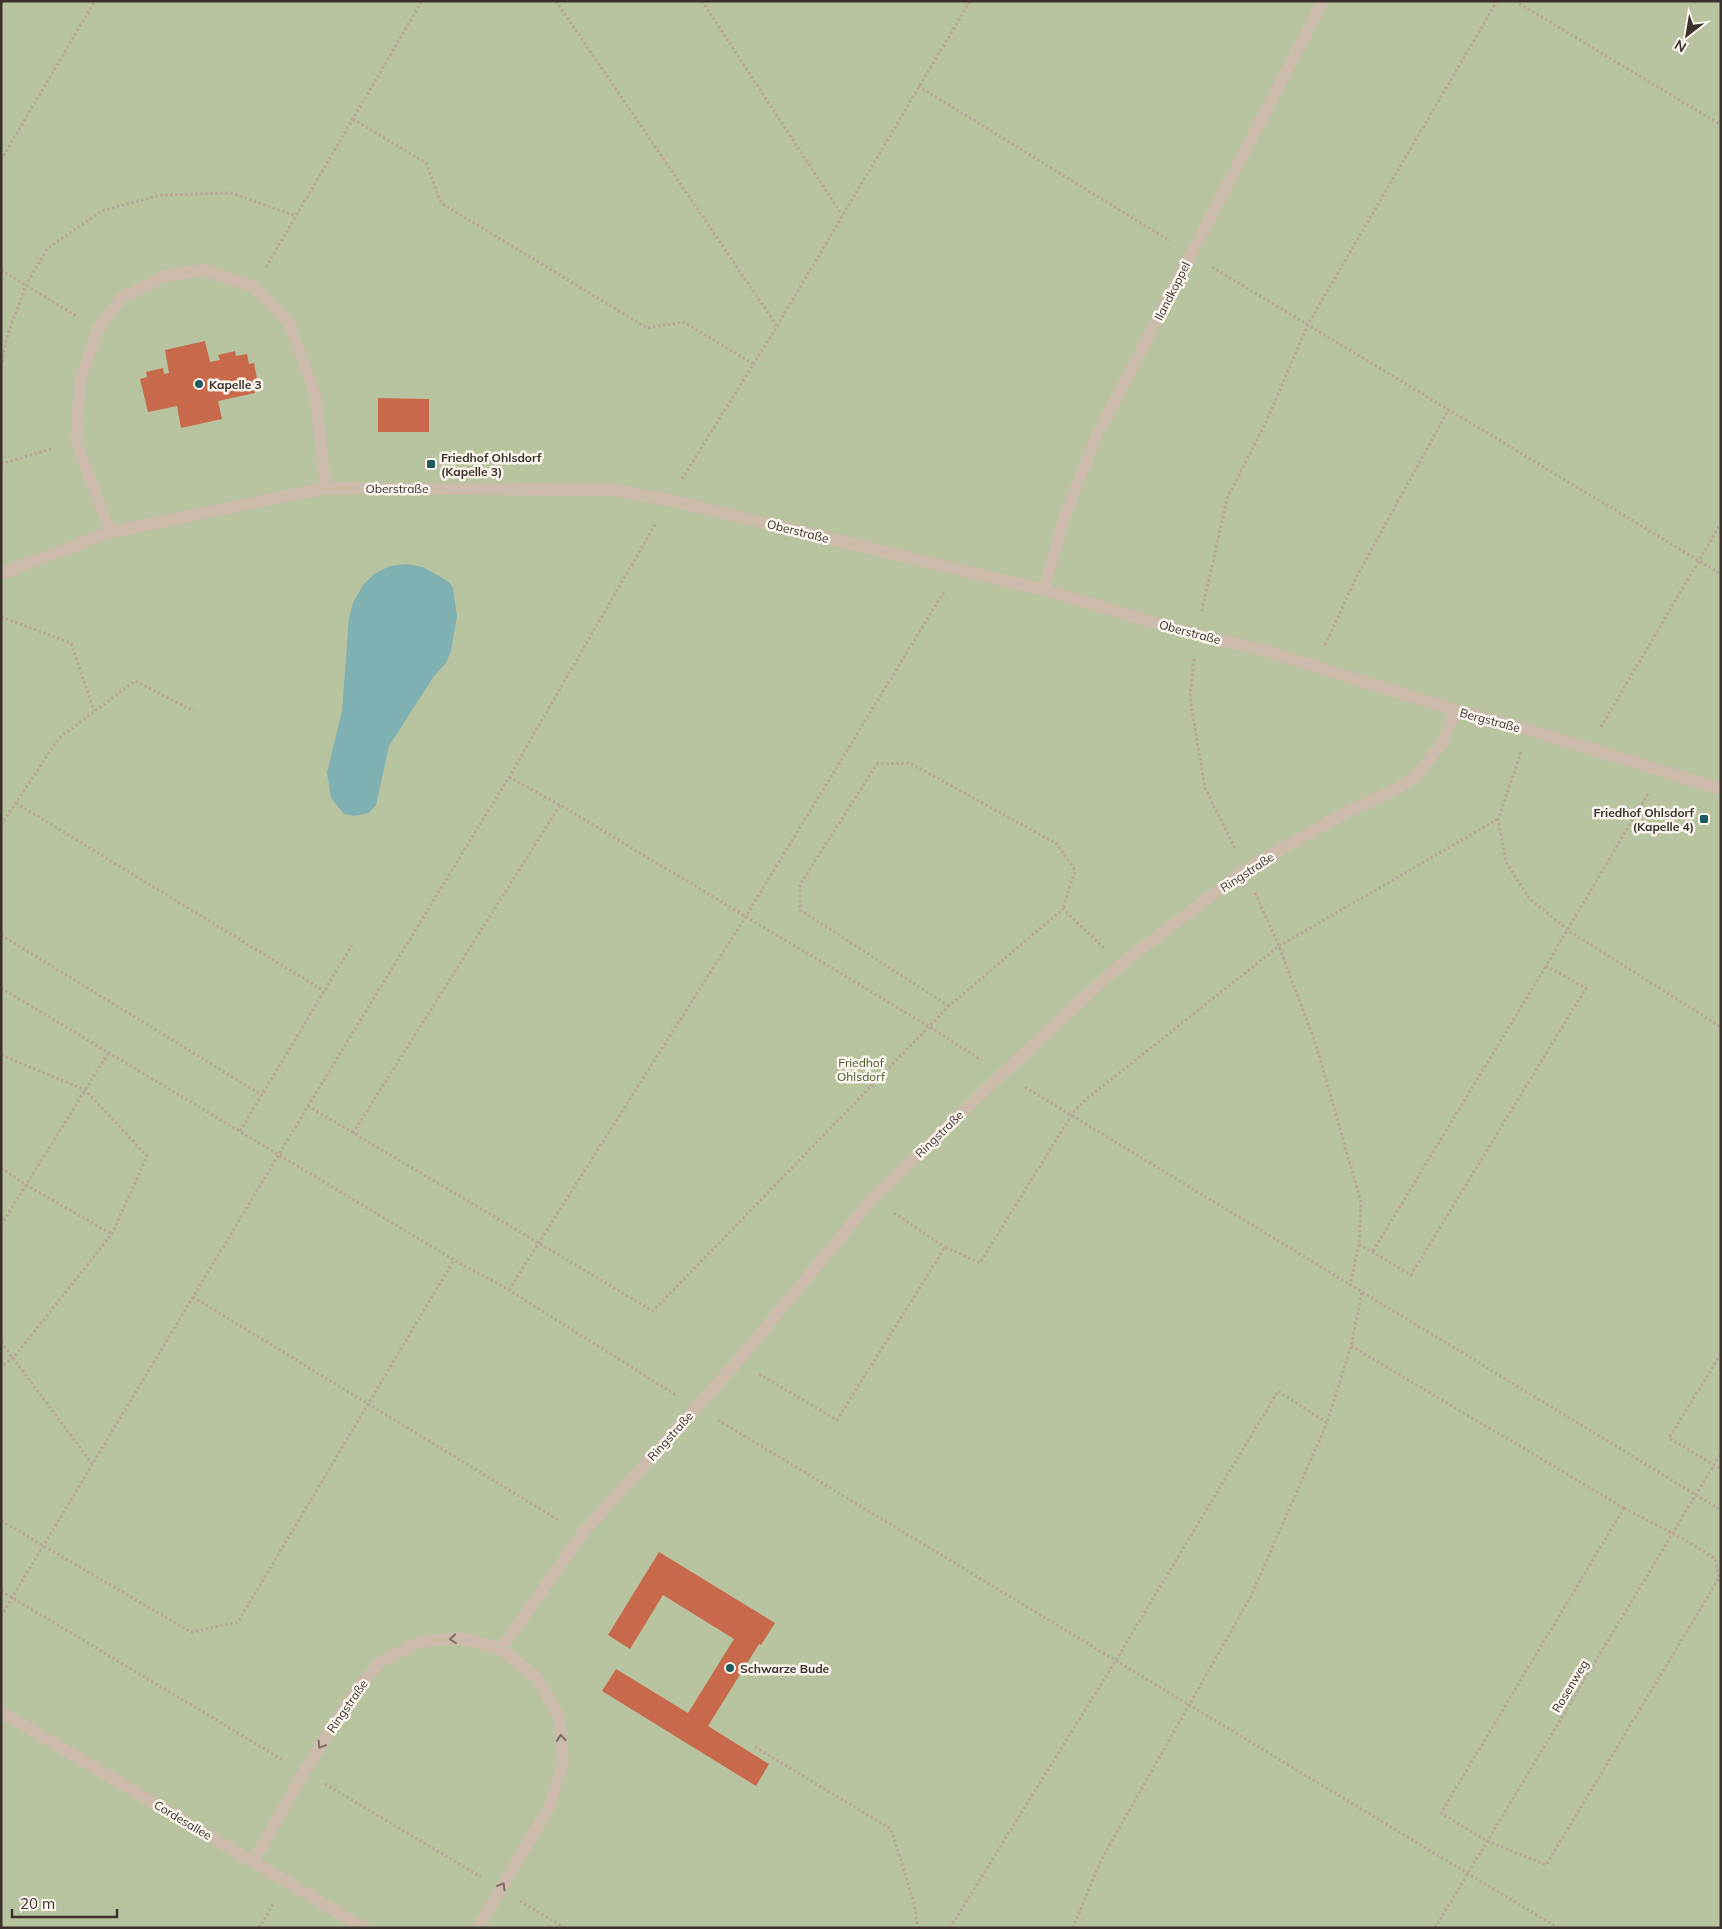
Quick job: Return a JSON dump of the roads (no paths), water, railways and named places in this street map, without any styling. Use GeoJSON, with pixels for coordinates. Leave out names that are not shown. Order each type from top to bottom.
{"type":"FeatureCollection","features":[{"type":"Feature","properties":{"kind":"street","name":"Ilandkoppel"},"geometry":{"type":"LineString","coordinates":[[1044,590],[1064,521],[1095,439],[1323,1]]}},
{"type":"Feature","properties":{"kind":"street"},"geometry":{"type":"LineString","coordinates":[[110,532],[76,441],[80,381],[98,330],[122,297],[164,276],[204,270],[254,287],[288,321],[315,394],[326,488]]}},
{"type":"Feature","properties":{"kind":"street","name":"Oberstraße"},"geometry":{"type":"LineString","coordinates":[[1,574],[110,532],[326,488],[614,490],[669,500],[1044,590],[1197,634],[1260,649]]}},
{"type":"Feature","properties":{"kind":"street","name":"Bergstraße"},"geometry":{"type":"LineString","coordinates":[[1260,649],[1455,710],[1529,730],[1721,789]]}},
{"type":"Feature","properties":{"kind":"street","name":"Ringstraße"},"geometry":{"type":"LineString","coordinates":[[501,1649],[582,1534],[737,1362],[873,1198],[1120,964],[1245,870],[1348,812],[1394,790],[1416,776],[1443,742],[1455,710]]}},
{"type":"Feature","properties":{"kind":"street","name":"Ringstraße"},"geometry":{"type":"LineString","coordinates":[[253,1862],[304,1772],[354,1693],[381,1661],[419,1642],[461,1638],[501,1649],[537,1678],[559,1718],[563,1763],[549,1807],[478,1928]]}},
{"type":"Feature","properties":{"kind":"street","name":"Cordesallee"},"geometry":{"type":"LineString","coordinates":[[1,1712],[253,1862],[356,1926]]}},
{"type":"Feature","properties":{"kind":"water"},"geometry":{"type":"Polygon","coordinates":[[[406,564],[423,567],[449,582],[453,588],[457,616],[451,651],[446,663],[434,676],[389,746],[376,805],[369,813],[354,816],[344,814],[331,798],[327,773],[342,711],[349,618],[353,603],[363,585],[374,574],[390,566],[406,564]]]}},
{"type":"Feature","properties":{"kind":"place","name":"Kapelle 3"},"geometry":{"type":"Point","coordinates":[199,384]}},
{"type":"Feature","properties":{"kind":"place","name":"Friedhof Ohlsdorf (Kapelle 3)"},"geometry":{"type":"Point","coordinates":[431,464]}},
{"type":"Feature","properties":{"kind":"place","name":"Friedhof Ohlsdorf (Kapelle 4)"},"geometry":{"type":"Point","coordinates":[1704,819]}},
{"type":"Feature","properties":{"kind":"place","name":"Schwarze Bude"},"geometry":{"type":"Point","coordinates":[730,1668]}},
{"type":"Feature","properties":{"kind":"park label","name":"Friedhof Ohlsdorf"},"geometry":{"type":"Point","coordinates":[861,1069]}}]}
